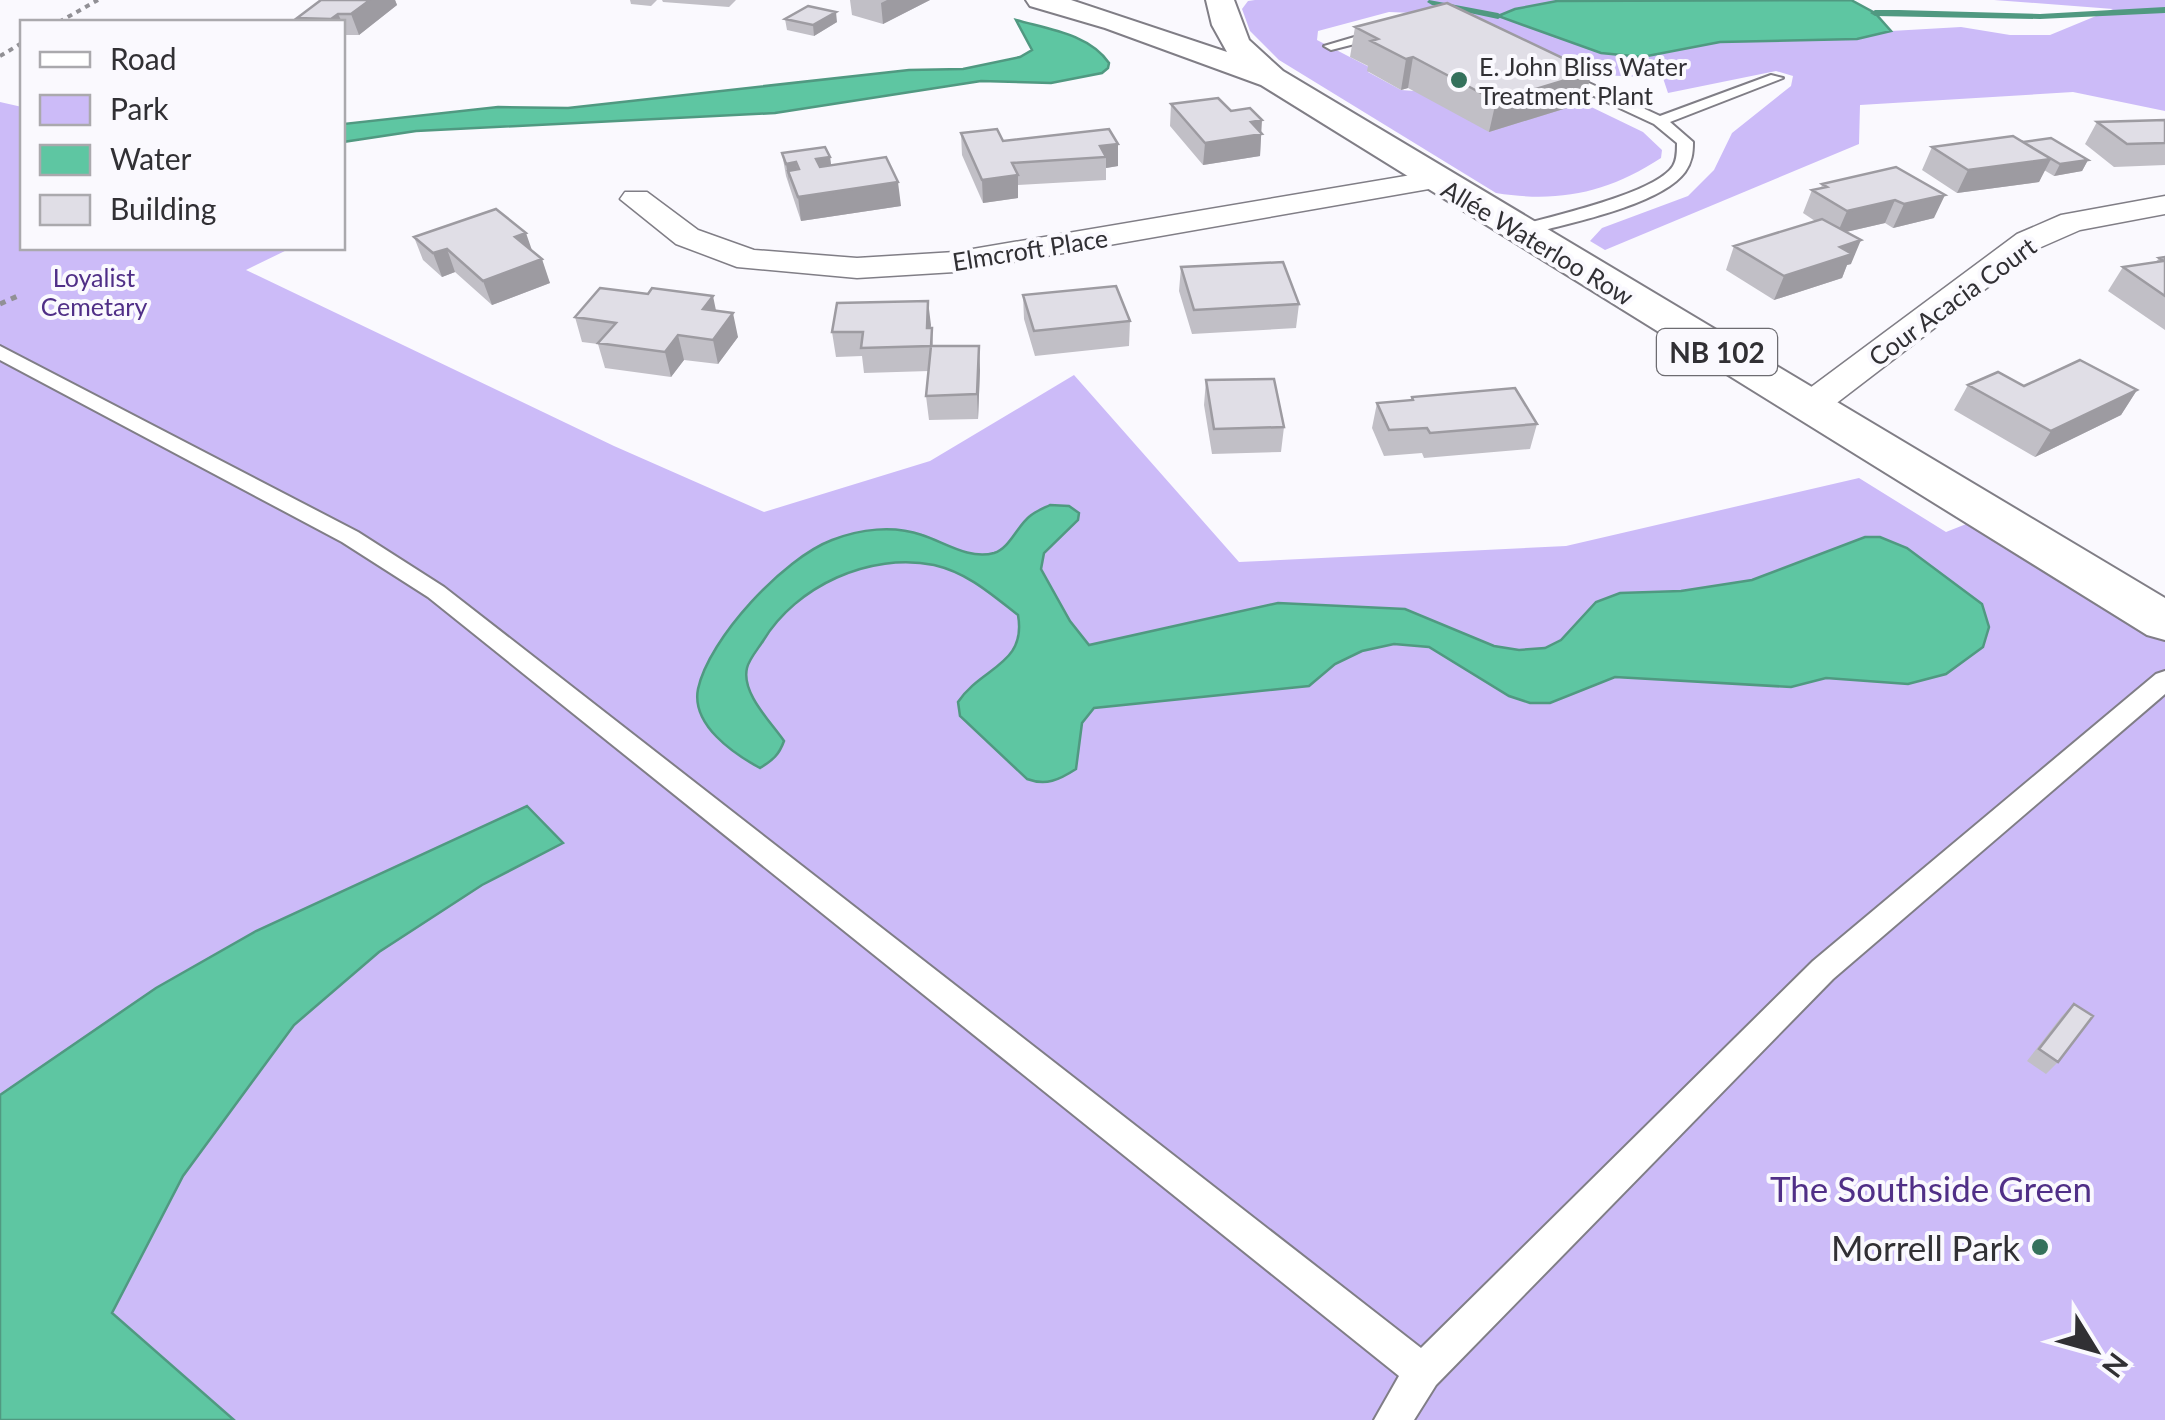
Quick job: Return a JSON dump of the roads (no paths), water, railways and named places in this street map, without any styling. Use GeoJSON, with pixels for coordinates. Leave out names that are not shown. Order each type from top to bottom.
{"type":"FeatureCollection","features":[{"type":"Feature","properties":{"kind":"main road","name":"NB 102"},"geometry":{"type":"LineString","coordinates":[[1040,0],[1115,22],[1272,78]]}},
{"type":"Feature","properties":{"kind":"main road"},"geometry":{"type":"LineString","coordinates":[[1220,0],[1224,28],[1240,53],[1272,78]]}},
{"type":"Feature","properties":{"kind":"main road","name":"Allée Waterloo Row"},"geometry":{"type":"LineString","coordinates":[[1272,78],[2165,622]]}},
{"type":"Feature","properties":{"kind":"street","name":"Elmcroft Place"},"geometry":{"type":"LineString","coordinates":[[636,200],[687,236],[750,260],[857,268],[955,262],[1435,180]]}},
{"type":"Feature","properties":{"kind":"street","name":"Cour Acacia Court"},"geometry":{"type":"LineString","coordinates":[[1808,407],[2028,241],[2072,222],[2165,205]]}},
{"type":"Feature","properties":{"kind":"lane"},"geometry":{"type":"LineString","coordinates":[[1332,46],[1404,27]]}},
{"type":"Feature","properties":{"kind":"lane"},"geometry":{"type":"LineString","coordinates":[[1520,231],[1610,204],[1675,174],[1685,158],[1684,142],[1659,121],[1542,67]]}},
{"type":"Feature","properties":{"kind":"lane"},"geometry":{"type":"LineString","coordinates":[[1659,121],[1776,78]]}},
{"type":"Feature","properties":{"kind":"lane"},"geometry":{"type":"LineString","coordinates":[[0,352],[350,537],[436,592],[1423,1372]]}},
{"type":"Feature","properties":{"kind":"lane"},"geometry":{"type":"LineString","coordinates":[[1394,1420],[1423,1372],[1823,970],[2165,680]]}},
{"type":"Feature","properties":{"kind":"water"},"geometry":{"type":"Polygon","coordinates":[[[1851,0],[1875,13],[1891,31],[1857,39],[1720,42],[1642,57],[1601,53],[1498,16],[1557,1],[1851,0]]]}},
{"type":"Feature","properties":{"kind":"water"},"geometry":{"type":"Polygon","coordinates":[[[1016,20],[1091,45],[1109,63],[1108,68],[1102,73],[1051,83],[981,81],[775,113],[416,131],[345,142],[345,124],[498,107],[568,108],[909,70],[963,69],[1020,57],[1032,50],[1016,20]]]}},
{"type":"Feature","properties":{"kind":"water"},"geometry":{"type":"Polygon","coordinates":[[[1050,505],[1069,506],[1079,513],[1078,520],[1044,553],[1041,569],[1070,621],[1089,645],[1278,603],[1405,609],[1494,646],[1519,650],[1545,648],[1561,640],[1596,602],[1620,593],[1681,591],[1752,580],[1865,537],[1880,537],[1907,548],[1982,604],[1989,627],[1983,647],[1946,674],[1908,684],[1826,678],[1791,687],[1615,677],[1550,703],[1530,703],[1509,696],[1429,647],[1394,644],[1362,651],[1335,664],[1309,686],[1094,708],[1082,723],[1076,769],[1058,779],[1040,782],[1027,779],[960,716],[958,702],[1016,645],[1018,615],[958,573],[910,562],[860,569],[837,578],[815,589],[777,621],[752,658],[746,678],[758,707],[784,741],[772,760],[760,768],[738,755],[717,737],[701,715],[698,689],[717,647],[751,602],[813,549],[854,533],[888,529],[911,532],[985,555],[1005,547],[1030,516],[1050,505]]]}},
{"type":"Feature","properties":{"kind":"water"},"geometry":{"type":"Polygon","coordinates":[[[527,806],[563,843],[482,885],[379,952],[294,1025],[183,1176],[112,1313],[234,1420],[0,1420],[0,1095],[156,988],[256,931],[527,806]]]}},
{"type":"Feature","properties":{"kind":"waterway"},"geometry":{"type":"LineString","coordinates":[[1432,2],[1498,16]]}},
{"type":"Feature","properties":{"kind":"waterway"},"geometry":{"type":"LineString","coordinates":[[1875,13],[2040,17],[2165,10]]}},
{"type":"Feature","properties":{"kind":"place","name":"E. John Bliss Water Treatment Plant"},"geometry":{"type":"Point","coordinates":[1459,80]}},
{"type":"Feature","properties":{"kind":"place","name":"Morrell Park"},"geometry":{"type":"Point","coordinates":[2040,1247]}},
{"type":"Feature","properties":{"kind":"park label","name":"Loyalist Cemetary"},"geometry":{"type":"Point","coordinates":[94,292]}},
{"type":"Feature","properties":{"kind":"park label","name":"The Southside Green"},"geometry":{"type":"Point","coordinates":[1931,1188]}}]}
